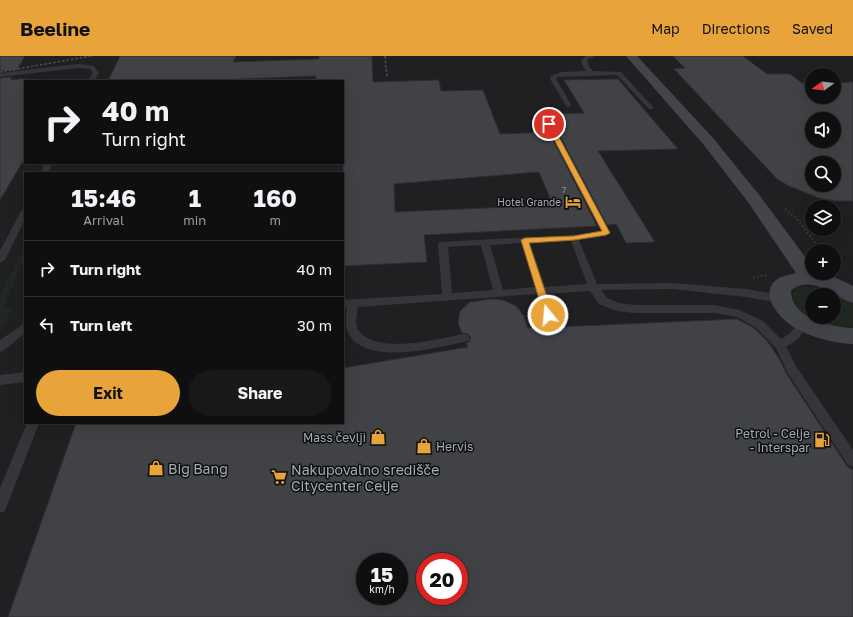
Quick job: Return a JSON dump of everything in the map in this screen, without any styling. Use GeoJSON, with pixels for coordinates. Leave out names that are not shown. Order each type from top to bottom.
{"type":"FeatureCollection","features":[{"type":"Feature","properties":{"kind":"street"},"geometry":{"type":"LineString","coordinates":[[631,56],[708,141],[754,199],[805,271]]}},
{"type":"Feature","properties":{"kind":"street"},"geometry":{"type":"LineString","coordinates":[[805,279],[792,280],[781,287],[779,293],[780,299],[785,307],[793,316],[804,324],[849,342]]}},
{"type":"Feature","properties":{"kind":"street"},"geometry":{"type":"LineString","coordinates":[[815,280],[836,286],[853,296]]}},
{"type":"Feature","properties":{"kind":"lane"},"geometry":{"type":"LineString","coordinates":[[591,73],[586,67],[584,60],[592,56]]}},
{"type":"Feature","properties":{"kind":"lane"},"geometry":{"type":"LineString","coordinates":[[0,75],[78,66],[92,67],[96,73],[92,80]]}},
{"type":"Feature","properties":{"kind":"lane"},"geometry":{"type":"LineString","coordinates":[[569,106],[552,79],[554,76],[561,74],[619,73],[651,108]]}},
{"type":"Feature","properties":{"kind":"lane"},"geometry":{"type":"LineString","coordinates":[[447,296],[443,244],[574,238],[606,233],[549,124]]}},
{"type":"Feature","properties":{"kind":"lane"},"geometry":{"type":"LineString","coordinates":[[0,260],[24,213]]}},
{"type":"Feature","properties":{"kind":"lane"},"geometry":{"type":"LineString","coordinates":[[574,238],[593,287],[603,301],[617,307],[634,309],[714,309],[740,314],[759,324],[780,345],[791,369],[853,461]]}},
{"type":"Feature","properties":{"kind":"lane"},"geometry":{"type":"LineString","coordinates":[[525,240],[552,327]]}},
{"type":"Feature","properties":{"kind":"lane"},"geometry":{"type":"LineString","coordinates":[[485,242],[499,293]]}},
{"type":"Feature","properties":{"kind":"lane"},"geometry":{"type":"LineString","coordinates":[[464,338],[406,349],[381,347],[364,342],[354,334],[348,304],[593,287],[673,286],[746,293],[780,299]]}},
{"type":"Feature","properties":{"kind":"lane"},"geometry":{"type":"LineString","coordinates":[[780,345],[794,336],[804,324]]}},
{"type":"Feature","properties":{"kind":"lane"},"geometry":{"type":"LineString","coordinates":[[0,348],[4,343],[24,328]]}},
{"type":"Feature","properties":{"kind":"lane"},"geometry":{"type":"LineString","coordinates":[[344,335],[354,334]]}},
{"type":"Feature","properties":{"kind":"lane"},"geometry":{"type":"LineString","coordinates":[[0,380],[24,377]]}},
{"type":"Feature","properties":{"kind":"lane"},"geometry":{"type":"LineString","coordinates":[[0,506],[34,424]]}},
{"type":"Feature","properties":{"kind":"shaded area"},"geometry":{"type":"Polygon","coordinates":[[[0,56],[853,56],[853,617],[0,617],[0,56]]]}},
{"type":"Feature","properties":{"kind":"shaded area"},"geometry":{"type":"Polygon","coordinates":[[[24,247],[24,262],[2,309],[14,307],[0,329],[0,295],[24,247]]]}},
{"type":"Feature","properties":{"kind":"shaded area"},"geometry":{"type":"Polygon","coordinates":[[[809,286],[818,288],[805,288],[805,314],[796,304],[792,296],[797,288],[809,286]]]}},
{"type":"Feature","properties":{"kind":"shaded area"},"geometry":{"type":"Polygon","coordinates":[[[841,297],[853,305],[853,325],[822,324],[841,324],[841,297]]]}},
{"type":"Feature","properties":{"kind":"building"},"geometry":{"type":"Polygon","coordinates":[[[0,56],[25,56],[17,70],[0,71],[0,56]]]}},
{"type":"Feature","properties":{"kind":"building"},"geometry":{"type":"Polygon","coordinates":[[[120,56],[236,56],[233,62],[319,59],[319,56],[372,56],[373,82],[439,80],[441,91],[483,90],[500,134],[549,132],[597,226],[424,235],[427,262],[344,266],[344,80],[314,80],[316,76],[239,79],[108,80],[120,56]],[[539,172],[394,184],[395,212],[553,205],[539,172]]]}},
{"type":"Feature","properties":{"kind":"building"},"geometry":{"type":"Polygon","coordinates":[[[673,56],[743,56],[767,74],[790,74],[802,83],[805,83],[805,104],[841,104],[841,83],[853,82],[853,201],[819,198],[789,186],[777,179],[674,69],[685,68],[673,56]]]}},
{"type":"Feature","properties":{"kind":"building"},"geometry":{"type":"Polygon","coordinates":[[[12,77],[11,80],[25,78],[25,80],[24,160],[0,200],[0,78],[12,77]]]}},
{"type":"Feature","properties":{"kind":"building"},"geometry":{"type":"Polygon","coordinates":[[[618,79],[678,149],[598,151],[655,242],[626,243],[616,224],[607,225],[558,132],[562,132],[553,114],[584,113],[564,80],[618,79]]]}},
{"type":"Feature","properties":{"kind":"building"},"geometry":{"type":"Polygon","coordinates":[[[492,299],[503,300],[516,306],[524,316],[528,328],[545,327],[548,332],[557,331],[558,327],[737,319],[754,328],[768,342],[780,360],[786,373],[847,466],[853,470],[853,617],[8,617],[76,424],[344,424],[344,368],[468,347],[466,343],[469,342],[471,337],[468,334],[462,333],[458,323],[460,311],[470,302],[492,299]]]}},
{"type":"Feature","properties":{"kind":"railway"},"geometry":{"type":"LineString","coordinates":[[0,72],[91,56]]}},
{"type":"Feature","properties":{"kind":"railway"},"geometry":{"type":"LineString","coordinates":[[385,56],[387,78]]}},
{"type":"Feature","properties":{"kind":"place","name":"Hotel Grande"},"geometry":{"type":"Point","coordinates":[573,202]}},
{"type":"Feature","properties":{"kind":"place","name":"Mass čevlji"},"geometry":{"type":"Point","coordinates":[378,437]}},
{"type":"Feature","properties":{"kind":"place","name":"Petrol - Celje - Interspar"},"geometry":{"type":"Point","coordinates":[822,440]}},
{"type":"Feature","properties":{"kind":"place","name":"Hervis"},"geometry":{"type":"Point","coordinates":[424,446]}},
{"type":"Feature","properties":{"kind":"place","name":"Big Bang"},"geometry":{"type":"Point","coordinates":[156,468]}},
{"type":"Feature","properties":{"kind":"place","name":"Nakupovalno središče Citycenter Celje"},"geometry":{"type":"Point","coordinates":[279,477]}},
{"type":"Feature","properties":{"kind":"route"},"geometry":{"type":"LineString","coordinates":[[548,315],[525,240],[574,238],[606,233],[549,124]]}}]}
